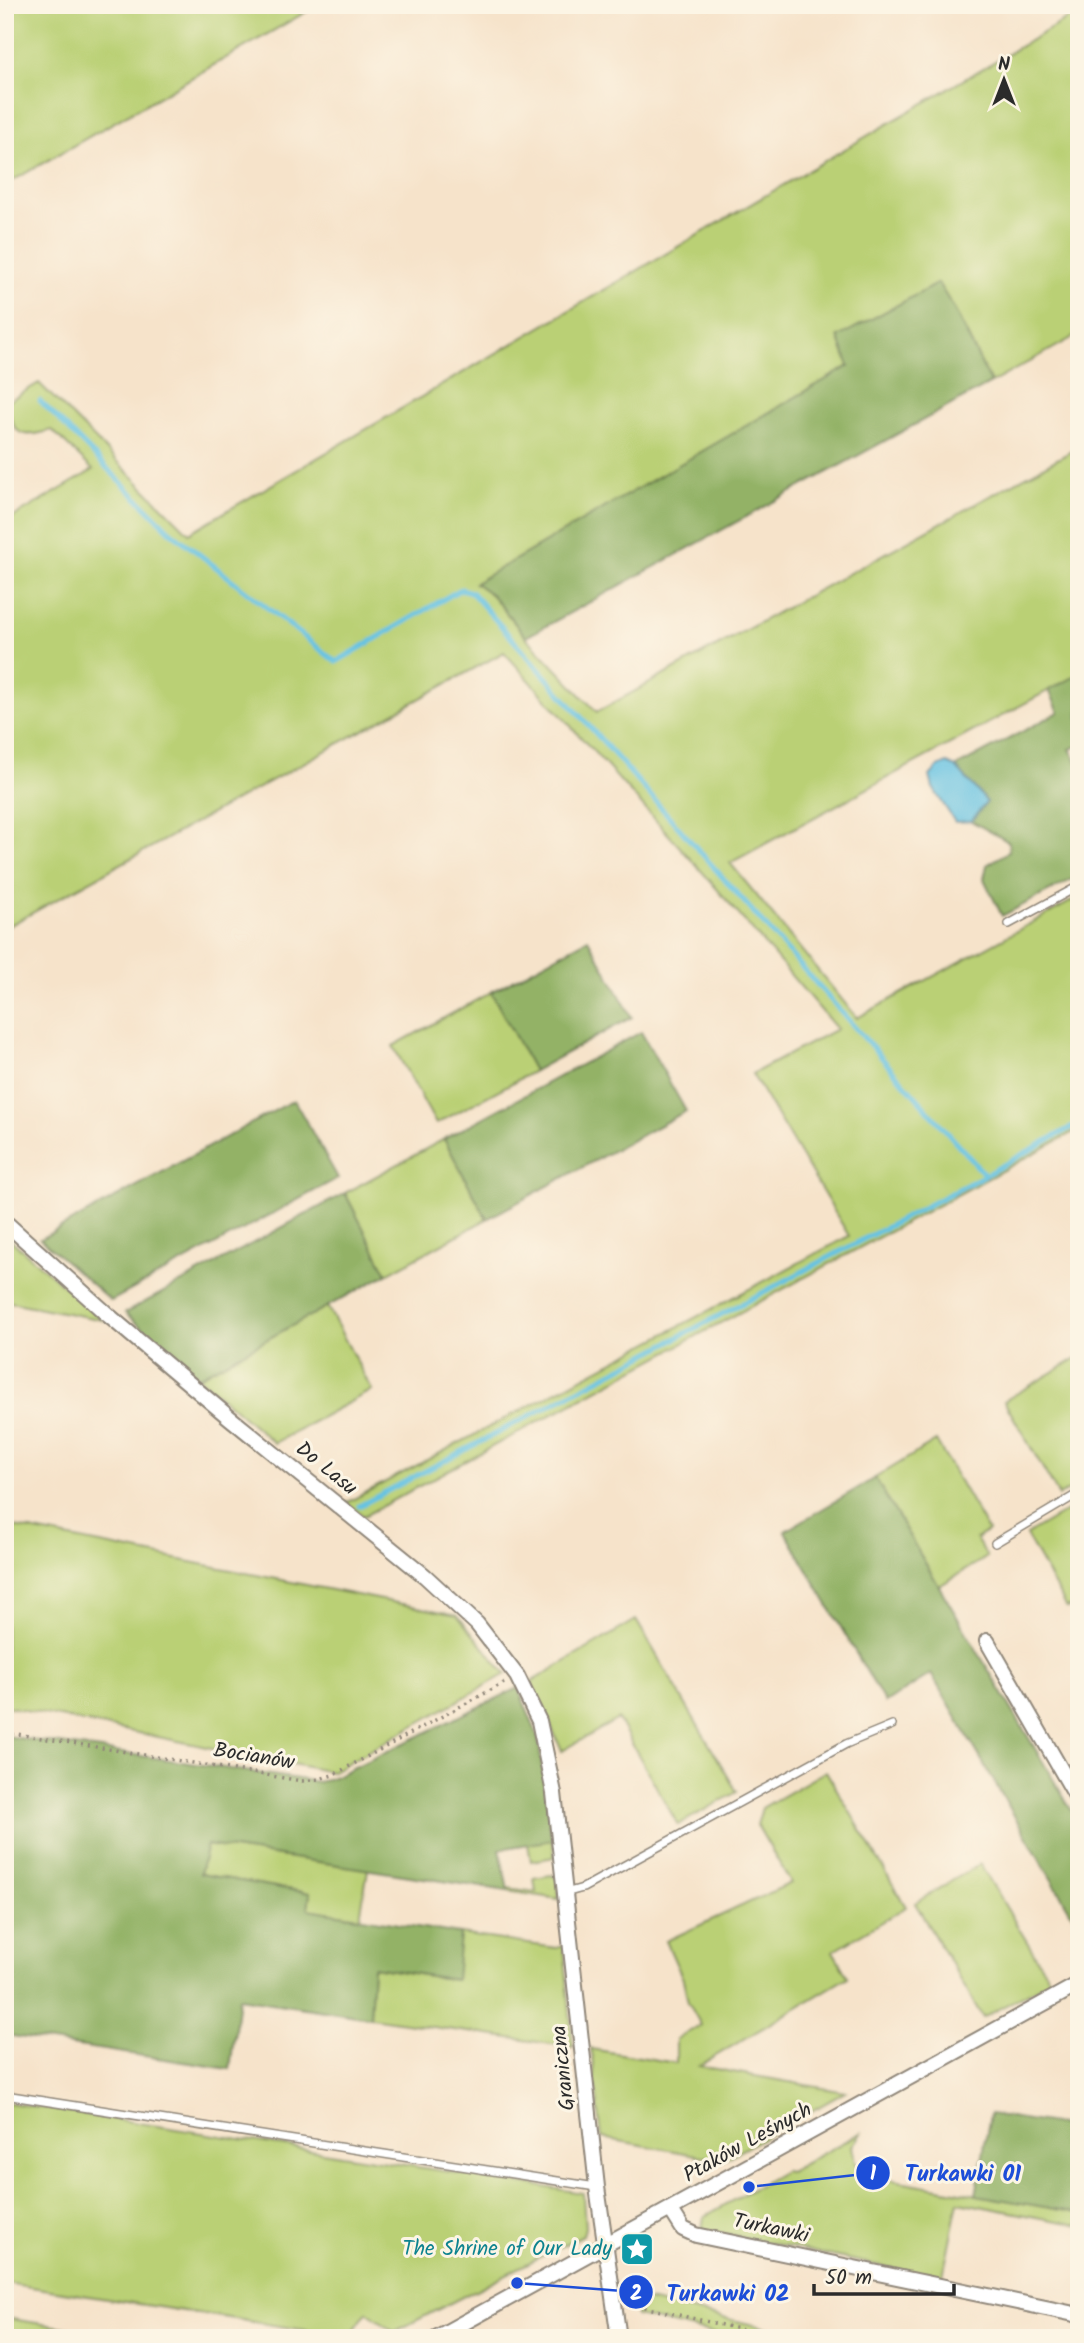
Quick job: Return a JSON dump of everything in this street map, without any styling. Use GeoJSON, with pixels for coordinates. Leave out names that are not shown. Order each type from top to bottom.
{"type":"FeatureCollection","features":[{"type":"Feature","properties":{"kind":"street","name":"Do Lasu"},"geometry":{"type":"LineString","coordinates":[[5,1222],[108,1315],[230,1419],[425,1576],[477,1624],[517,1676],[538,1721],[554,1793]]}},
{"type":"Feature","properties":{"kind":"street"},"geometry":{"type":"LineString","coordinates":[[987,1641],[1079,1801]]}},
{"type":"Feature","properties":{"kind":"street","name":"Graniczna"},"geometry":{"type":"LineString","coordinates":[[554,1793],[597,2187],[619,2338]]}},
{"type":"Feature","properties":{"kind":"street","name":"Ptaków Leśnych"},"geometry":{"type":"LineString","coordinates":[[436,2338],[1079,1984]]}},
{"type":"Feature","properties":{"kind":"street","name":"Turkawki"},"geometry":{"type":"LineString","coordinates":[[671,2210],[680,2225],[696,2235],[1079,2315]]}},
{"type":"Feature","properties":{"kind":"lane"},"geometry":{"type":"LineString","coordinates":[[1009,924],[1079,886]]}},
{"type":"Feature","properties":{"kind":"lane"},"geometry":{"type":"LineString","coordinates":[[995,1543],[1079,1493]]}},
{"type":"Feature","properties":{"kind":"lane"},"geometry":{"type":"LineString","coordinates":[[565,1893],[583,1888],[846,1745],[892,1725]]}},
{"type":"Feature","properties":{"kind":"lane"},"geometry":{"type":"LineString","coordinates":[[5,2095],[597,2187]]}},
{"type":"Feature","properties":{"kind":"path","name":"Bocianów"},"geometry":{"type":"LineString","coordinates":[[5,1732],[302,1781],[333,1775],[517,1676]]}},
{"type":"Feature","properties":{"kind":"path"},"geometry":{"type":"LineString","coordinates":[[615,2302],[778,2338]]}},
{"type":"Feature","properties":{"kind":"green space"},"geometry":{"type":"Polygon","coordinates":[[[5,5],[318,5],[5,185],[5,5]]]}},
{"type":"Feature","properties":{"kind":"green space"},"geometry":{"type":"Polygon","coordinates":[[[1079,12],[1079,334],[991,383],[953,307],[475,583],[492,595],[526,637],[597,712],[1079,447],[1079,674],[730,863],[857,1018],[1079,897],[1079,1129],[364,1516],[346,1503],[849,1236],[752,1074],[837,1029],[705,875],[504,652],[5,928],[5,522],[93,470],[52,430],[32,434],[19,432],[12,421],[7,402],[39,383],[189,533],[1079,12]]]}},
{"type":"Feature","properties":{"kind":"green space"},"geometry":{"type":"Polygon","coordinates":[[[938,283],[991,383],[526,637],[492,595],[475,583],[849,366],[838,337],[938,283]]]}},
{"type":"Feature","properties":{"kind":"green space"},"geometry":{"type":"Polygon","coordinates":[[[1079,674],[1079,746],[1070,749],[1079,765],[1079,876],[1002,916],[984,879],[987,865],[1008,852],[1009,842],[971,821],[987,802],[956,767],[1059,712],[1049,690],[1079,674]]]}},
{"type":"Feature","properties":{"kind":"green space"},"geometry":{"type":"Polygon","coordinates":[[[588,939],[632,1017],[534,1071],[491,992],[588,939]]]}},
{"type":"Feature","properties":{"kind":"green space"},"geometry":{"type":"Polygon","coordinates":[[[491,992],[534,1071],[436,1124],[393,1046],[491,992]]]}},
{"type":"Feature","properties":{"kind":"green space"},"geometry":{"type":"Polygon","coordinates":[[[641,1032],[686,1111],[487,1219],[444,1139],[641,1032]]]}},
{"type":"Feature","properties":{"kind":"green space"},"geometry":{"type":"Polygon","coordinates":[[[294,1100],[338,1178],[111,1301],[40,1239],[294,1100]]]}},
{"type":"Feature","properties":{"kind":"green space"},"geometry":{"type":"Polygon","coordinates":[[[444,1139],[487,1219],[387,1274],[345,1193],[444,1139]]]}},
{"type":"Feature","properties":{"kind":"green space"},"geometry":{"type":"Polygon","coordinates":[[[345,1193],[387,1274],[198,1377],[125,1313],[345,1193]]]}},
{"type":"Feature","properties":{"kind":"green space"},"geometry":{"type":"Polygon","coordinates":[[[5,1235],[103,1320],[5,1301],[5,1235]]]}},
{"type":"Feature","properties":{"kind":"green space"},"geometry":{"type":"Polygon","coordinates":[[[327,1306],[372,1390],[274,1443],[198,1377],[327,1306]]]}},
{"type":"Feature","properties":{"kind":"green space"},"geometry":{"type":"Polygon","coordinates":[[[1079,1357],[1079,1484],[1059,1496],[1004,1401],[1079,1357]]]}},
{"type":"Feature","properties":{"kind":"green space"},"geometry":{"type":"Polygon","coordinates":[[[936,1441],[988,1531],[976,1539],[987,1557],[939,1586],[875,1478],[936,1441]]]}},
{"type":"Feature","properties":{"kind":"green space"},"geometry":{"type":"Polygon","coordinates":[[[875,1478],[1079,1823],[1079,1926],[931,1674],[885,1703],[785,1531],[875,1478]]]}},
{"type":"Feature","properties":{"kind":"green space"},"geometry":{"type":"Polygon","coordinates":[[[1079,1504],[1079,1602],[1067,1608],[1026,1535],[1079,1504]]]}},
{"type":"Feature","properties":{"kind":"green space"},"geometry":{"type":"Polygon","coordinates":[[[5,1525],[457,1615],[506,1674],[331,1772],[5,1706],[5,1525]]]}},
{"type":"Feature","properties":{"kind":"green space"},"geometry":{"type":"Polygon","coordinates":[[[636,1620],[737,1792],[678,1825],[618,1719],[562,1751],[531,1682],[636,1620]]]}},
{"type":"Feature","properties":{"kind":"green space"},"geometry":{"type":"Polygon","coordinates":[[[518,1688],[538,1737],[552,1840],[500,1849],[508,1891],[207,1845],[200,1874],[310,1893],[308,1909],[460,1934],[456,1980],[373,1967],[370,2018],[239,1998],[230,2069],[5,2035],[5,1736],[319,1782],[518,1688]]]}},
{"type":"Feature","properties":{"kind":"green space"},"geometry":{"type":"Polygon","coordinates":[[[826,1771],[906,1907],[833,1951],[848,1977],[699,2066],[845,2092],[724,2160],[602,2138],[591,2049],[676,2063],[676,2039],[701,2025],[688,2002],[683,1979],[666,1941],[791,1883],[757,1825],[762,1808],[826,1771]]]}},
{"type":"Feature","properties":{"kind":"green space"},"geometry":{"type":"Polygon","coordinates":[[[552,1840],[555,1857],[531,1861],[528,1844],[552,1840]]]}},
{"type":"Feature","properties":{"kind":"green space"},"geometry":{"type":"Polygon","coordinates":[[[206,1845],[368,1869],[360,1917],[308,1909],[310,1893],[200,1874],[206,1845]]]}},
{"type":"Feature","properties":{"kind":"green space"},"geometry":{"type":"Polygon","coordinates":[[[980,1864],[1050,1980],[983,2018],[915,1903],[980,1864]]]}},
{"type":"Feature","properties":{"kind":"green space"},"geometry":{"type":"Polygon","coordinates":[[[551,1875],[558,1878],[559,1899],[508,1891],[507,1888],[536,1892],[534,1878],[551,1875]]]}},
{"type":"Feature","properties":{"kind":"green space"},"geometry":{"type":"Polygon","coordinates":[[[460,1934],[556,1948],[564,1946],[573,2047],[370,2018],[373,1967],[455,1980],[460,1934]]]}},
{"type":"Feature","properties":{"kind":"green space"},"geometry":{"type":"Polygon","coordinates":[[[5,2102],[583,2193],[585,2228],[583,2235],[394,2332],[367,2312],[349,2337],[5,2283],[5,2102]]]}},
{"type":"Feature","properties":{"kind":"green space"},"geometry":{"type":"Polygon","coordinates":[[[990,2114],[1079,2128],[1079,2213],[976,2195],[990,2114]]]}},
{"type":"Feature","properties":{"kind":"green space"},"geometry":{"type":"Polygon","coordinates":[[[862,2132],[852,2146],[855,2164],[871,2176],[1079,2213],[1079,2225],[958,2202],[943,2275],[925,2272],[924,2275],[702,2229],[704,2217],[784,2171],[789,2172],[862,2132]]]}},
{"type":"Feature","properties":{"kind":"green space"},"geometry":{"type":"Polygon","coordinates":[[[635,2298],[790,2333],[788,2338],[733,2338],[636,2316],[635,2298]]]}},
{"type":"Feature","properties":{"kind":"green space"},"geometry":{"type":"Polygon","coordinates":[[[5,2318],[131,2338],[5,2338],[5,2318]]]}},
{"type":"Feature","properties":{"kind":"water"},"geometry":{"type":"Polygon","coordinates":[[[947,763],[956,767],[987,802],[971,821],[955,822],[933,788],[930,776],[938,767],[947,763]]]}},
{"type":"Feature","properties":{"kind":"waterway"},"geometry":{"type":"LineString","coordinates":[[40,401],[170,531],[336,662],[461,589],[471,592],[985,1175]]}},
{"type":"Feature","properties":{"kind":"waterway"},"geometry":{"type":"LineString","coordinates":[[359,1506],[1079,1123]]}},
{"type":"Feature","properties":{"kind":"place","name":"Turkawki 01"},"geometry":{"type":"Point","coordinates":[749,2187]}},
{"type":"Feature","properties":{"kind":"place","name":"The Shrine of Our Lady"},"geometry":{"type":"Point","coordinates":[637,2249]}},
{"type":"Feature","properties":{"kind":"place","name":"Turkawki 02"},"geometry":{"type":"Point","coordinates":[517,2283]}}]}
